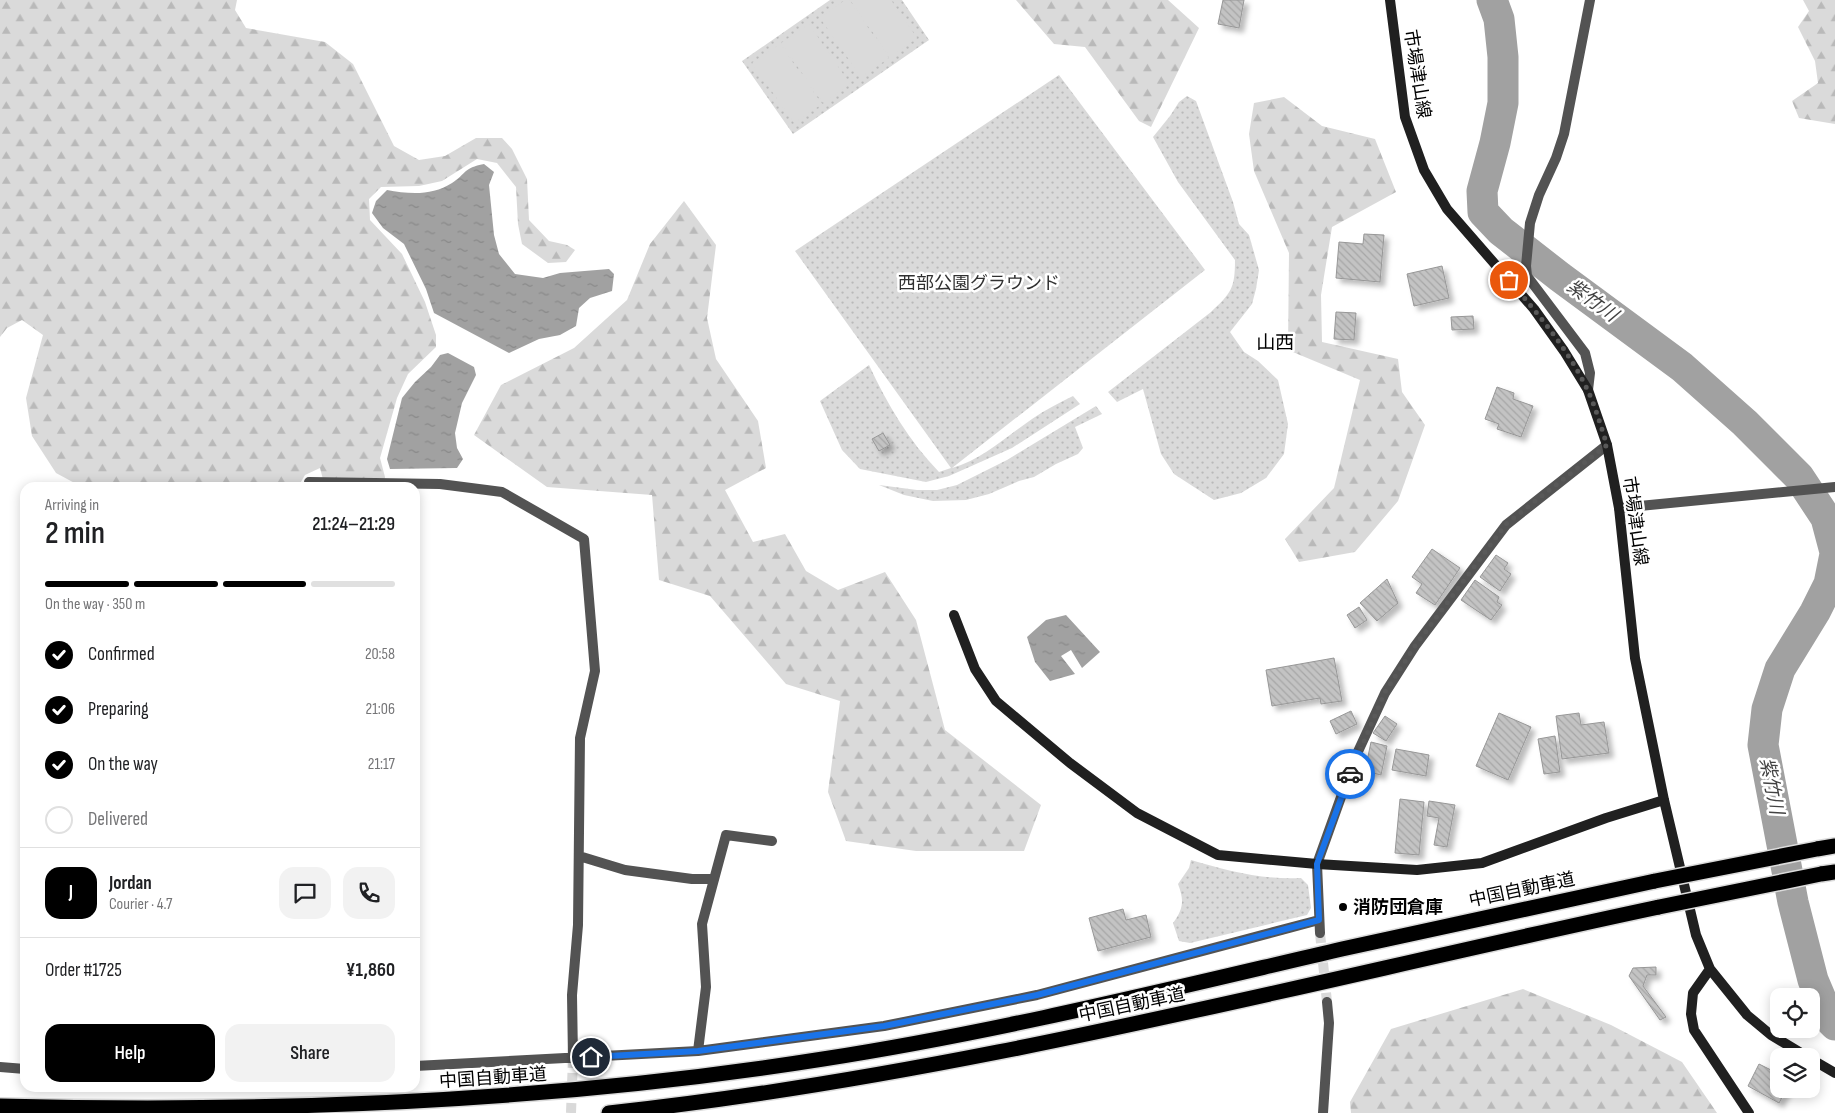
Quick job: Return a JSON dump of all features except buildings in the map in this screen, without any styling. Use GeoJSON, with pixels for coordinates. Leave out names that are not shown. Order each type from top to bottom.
{"type":"FeatureCollection","features":[{"type":"Feature","properties":{"kind":"highway","name":"中国自動車道"},"geometry":{"type":"LineString","coordinates":[[0,1106],[70,1109],[222,1110],[375,1106],[527,1095],[678,1080],[826,1059],[1142,997],[1486,917],[1655,881],[1835,846]]}},
{"type":"Feature","properties":{"kind":"highway","name":"中国自動車道"},"geometry":{"type":"LineString","coordinates":[[609,1113],[676,1106],[832,1082],[981,1055],[1147,1021],[1491,943],[1828,873]]}},
{"type":"Feature","properties":{"kind":"main road","name":"市場津山線"},"geometry":{"type":"LineString","coordinates":[[1390,0],[1405,117],[1424,170],[1447,209],[1534,309],[1564,350],[1588,390],[1607,445],[1619,508],[1635,658],[1664,800],[1696,935],[1710,968],[1748,1015],[1771,1035],[1793,1048]]}},
{"type":"Feature","properties":{"kind":"main road"},"geometry":{"type":"LineString","coordinates":[[954,615],[975,669],[996,701],[1070,763],[1138,813],[1218,855],[1317,864],[1417,870],[1482,863],[1606,818],[1664,800]]}},
{"type":"Feature","properties":{"kind":"main road"},"geometry":{"type":"LineString","coordinates":[[1710,968],[1693,993],[1692,1014],[1694,1030],[1749,1113]]}},
{"type":"Feature","properties":{"kind":"main road"},"geometry":{"type":"LineString","coordinates":[[1820,1064],[1835,1073]]}},
{"type":"Feature","properties":{"kind":"street"},"geometry":{"type":"LineString","coordinates":[[1588,390],[1590,373],[1585,353],[1527,276],[1526,266],[1530,223],[1539,195],[1556,158],[1564,134],[1590,0]]}},
{"type":"Feature","properties":{"kind":"street"},"geometry":{"type":"LineString","coordinates":[[1320,933],[1317,864],[1356,758],[1385,692],[1415,646],[1506,524],[1607,445]]}},
{"type":"Feature","properties":{"kind":"street"},"geometry":{"type":"LineString","coordinates":[[420,484],[440,484],[502,492],[584,539],[595,672],[580,738],[578,925],[572,995],[573,1058]]}},
{"type":"Feature","properties":{"kind":"street"},"geometry":{"type":"LineString","coordinates":[[1619,508],[1835,487]]}},
{"type":"Feature","properties":{"kind":"street"},"geometry":{"type":"LineString","coordinates":[[698,1051],[706,987],[702,924],[726,835],[772,842]]}},
{"type":"Feature","properties":{"kind":"street"},"geometry":{"type":"LineString","coordinates":[[579,856],[625,870],[692,879],[714,879]]}},
{"type":"Feature","properties":{"kind":"street"},"geometry":{"type":"LineString","coordinates":[[420,1066],[698,1051],[884,1026],[1037,995],[1319,920]]}},
{"type":"Feature","properties":{"kind":"street"},"geometry":{"type":"LineString","coordinates":[[1323,1113],[1329,1023],[1327,1002]]}},
{"type":"Feature","properties":{"kind":"street"},"geometry":{"type":"LineString","coordinates":[[0,1067],[20,1069]]}},
{"type":"Feature","properties":{"kind":"green space"},"geometry":{"type":"Polygon","coordinates":[[[0,0],[237,0],[235,10],[246,28],[325,42],[353,64],[394,146],[419,160],[445,156],[476,138],[502,138],[512,149],[527,179],[529,220],[549,241],[567,245],[575,250],[566,262],[548,263],[522,244],[518,224],[516,187],[497,163],[477,159],[442,181],[419,186],[381,187],[369,199],[370,220],[402,254],[425,302],[436,335],[436,347],[408,374],[397,398],[380,458],[384,482],[324,482],[320,468],[305,475],[301,482],[73,482],[56,473],[32,436],[26,398],[43,335],[22,320],[7,328],[0,337],[0,0]]]}},
{"type":"Feature","properties":{"kind":"green space"},"geometry":{"type":"Polygon","coordinates":[[[830,0],[902,0],[929,40],[793,134],[742,61],[830,0]]]}},
{"type":"Feature","properties":{"kind":"green space"},"geometry":{"type":"Polygon","coordinates":[[[845,0],[849,0],[889,58],[861,77],[820,18],[845,0]]]}},
{"type":"Feature","properties":{"kind":"green space"},"geometry":{"type":"Polygon","coordinates":[[[850,0],[891,0],[917,38],[890,57],[850,0]]]}},
{"type":"Feature","properties":{"kind":"green space"},"geometry":{"type":"Polygon","coordinates":[[[1016,0],[1168,0],[1199,28],[1151,127],[1139,121],[1085,47],[1054,44],[1016,0]]]}},
{"type":"Feature","properties":{"kind":"green space"},"geometry":{"type":"Polygon","coordinates":[[[1803,0],[1835,0],[1835,124],[1799,118],[1792,101],[1818,83],[1815,61],[1798,27],[1809,11],[1803,0]]]}},
{"type":"Feature","properties":{"kind":"green space"},"geometry":{"type":"Polygon","coordinates":[[[809,24],[850,84],[823,103],[781,43],[809,24]]]}},
{"type":"Feature","properties":{"kind":"green space"},"geometry":{"type":"Polygon","coordinates":[[[780,44],[822,104],[794,123],[752,63],[780,44]]]}},
{"type":"Feature","properties":{"kind":"green space","name":"西部公園グラウンド"},"geometry":{"type":"Polygon","coordinates":[[[1059,75],[1205,270],[952,468],[974,459],[1037,416],[1073,396],[1080,404],[1012,448],[949,476],[926,482],[860,469],[842,450],[820,401],[869,365],[891,408],[918,448],[939,472],[951,468],[795,251],[1059,75]]]}},
{"type":"Feature","properties":{"kind":"green space"},"geometry":{"type":"Polygon","coordinates":[[[1187,96],[1196,101],[1233,202],[1239,224],[1249,235],[1259,270],[1252,304],[1230,332],[1244,352],[1258,361],[1278,380],[1288,424],[1284,454],[1266,478],[1241,493],[1214,500],[1174,474],[1161,454],[1143,389],[1117,402],[1108,392],[1211,312],[1227,295],[1233,284],[1235,260],[1178,182],[1153,137],[1179,102],[1187,96]]]}},
{"type":"Feature","properties":{"kind":"green space"},"geometry":{"type":"Polygon","coordinates":[[[1284,97],[1322,126],[1375,139],[1396,192],[1332,227],[1321,295],[1322,342],[1398,359],[1402,392],[1425,425],[1398,501],[1355,552],[1299,562],[1285,539],[1334,488],[1360,380],[1288,350],[1289,253],[1254,171],[1249,134],[1254,103],[1284,97]]]}},
{"type":"Feature","properties":{"kind":"green space"},"geometry":{"type":"Polygon","coordinates":[[[684,201],[716,245],[707,318],[716,359],[758,421],[766,468],[725,490],[753,542],[785,534],[806,571],[838,590],[885,572],[916,620],[945,730],[1041,805],[1024,851],[916,851],[846,841],[828,792],[840,701],[786,684],[710,596],[659,580],[652,495],[547,487],[474,435],[501,385],[574,348],[627,300],[650,244],[684,201]]]}},
{"type":"Feature","properties":{"kind":"green space"},"geometry":{"type":"Polygon","coordinates":[[[1096,406],[1102,414],[1075,427],[1083,448],[1078,454],[1034,477],[1019,481],[989,494],[966,500],[933,501],[904,495],[879,485],[917,490],[937,490],[957,485],[1007,460],[1096,406]]]}},
{"type":"Feature","properties":{"kind":"green space"},"geometry":{"type":"Polygon","coordinates":[[[1191,860],[1246,874],[1273,878],[1301,878],[1308,885],[1311,908],[1307,915],[1190,943],[1179,941],[1173,923],[1182,904],[1178,884],[1189,868],[1191,860]]]}},
{"type":"Feature","properties":{"kind":"green space"},"geometry":{"type":"Polygon","coordinates":[[[1523,989],[1611,1025],[1682,1062],[1717,1113],[1351,1113],[1350,1102],[1391,1029],[1523,989]]]}},
{"type":"Feature","properties":{"kind":"water"},"geometry":{"type":"Polygon","coordinates":[[[484,164],[494,172],[489,185],[494,235],[499,254],[515,274],[543,278],[560,273],[609,269],[614,274],[612,291],[590,298],[579,308],[576,326],[560,335],[539,339],[509,353],[434,313],[426,289],[404,244],[383,228],[372,213],[376,201],[387,190],[420,193],[437,190],[452,183],[469,169],[484,164]]]}},
{"type":"Feature","properties":{"kind":"water"},"geometry":{"type":"Polygon","coordinates":[[[448,353],[474,367],[476,375],[462,403],[455,433],[457,448],[463,459],[457,468],[390,469],[387,459],[402,398],[440,355],[448,353]]]}},
{"type":"Feature","properties":{"kind":"water"},"geometry":{"type":"Polygon","coordinates":[[[1066,615],[1100,652],[1082,668],[1071,650],[1061,656],[1075,674],[1050,681],[1035,662],[1027,637],[1046,620],[1066,615]]]}},
{"type":"Feature","properties":{"kind":"waterway","name":"紫竹川"},"geometry":{"type":"LineString","coordinates":[[1492,0],[1499,19],[1503,57],[1503,103],[1495,143],[1482,191],[1483,212],[1501,231],[1560,277],[1682,367],[1745,423],[1799,477],[1826,518],[1835,552]]}},
{"type":"Feature","properties":{"kind":"waterway","name":"紫竹川"},"geometry":{"type":"LineString","coordinates":[[1835,554],[1829,584],[1815,612],[1780,669],[1767,709],[1763,745],[1793,902],[1813,980],[1830,1020],[1835,1025]]}},
{"type":"Feature","properties":{"kind":"tunnel"},"geometry":{"type":"LineString","coordinates":[[1320,933],[1327,1002]]}},
{"type":"Feature","properties":{"kind":"tunnel"},"geometry":{"type":"LineString","coordinates":[[571,1113],[573,1058]]}},
{"type":"Feature","properties":{"kind":"way so far"},"geometry":{"type":"LineString","coordinates":[[1350,774],[1385,692],[1415,646],[1506,524],[1607,445],[1588,390],[1564,350],[1534,309],[1509,280]]}},
{"type":"Feature","properties":{"kind":"place","name":"消防団倉庫"},"geometry":{"type":"Point","coordinates":[1343,907]}},
{"type":"Feature","properties":{"kind":"district","name":"山西"},"geometry":{"type":"Point","coordinates":[1275,343]}},
{"type":"Feature","properties":{"kind":"route"},"geometry":{"type":"LineString","coordinates":[[591,1057],[698,1051],[884,1026],[1037,995],[1319,920],[1317,864],[1350,774]]}}]}
